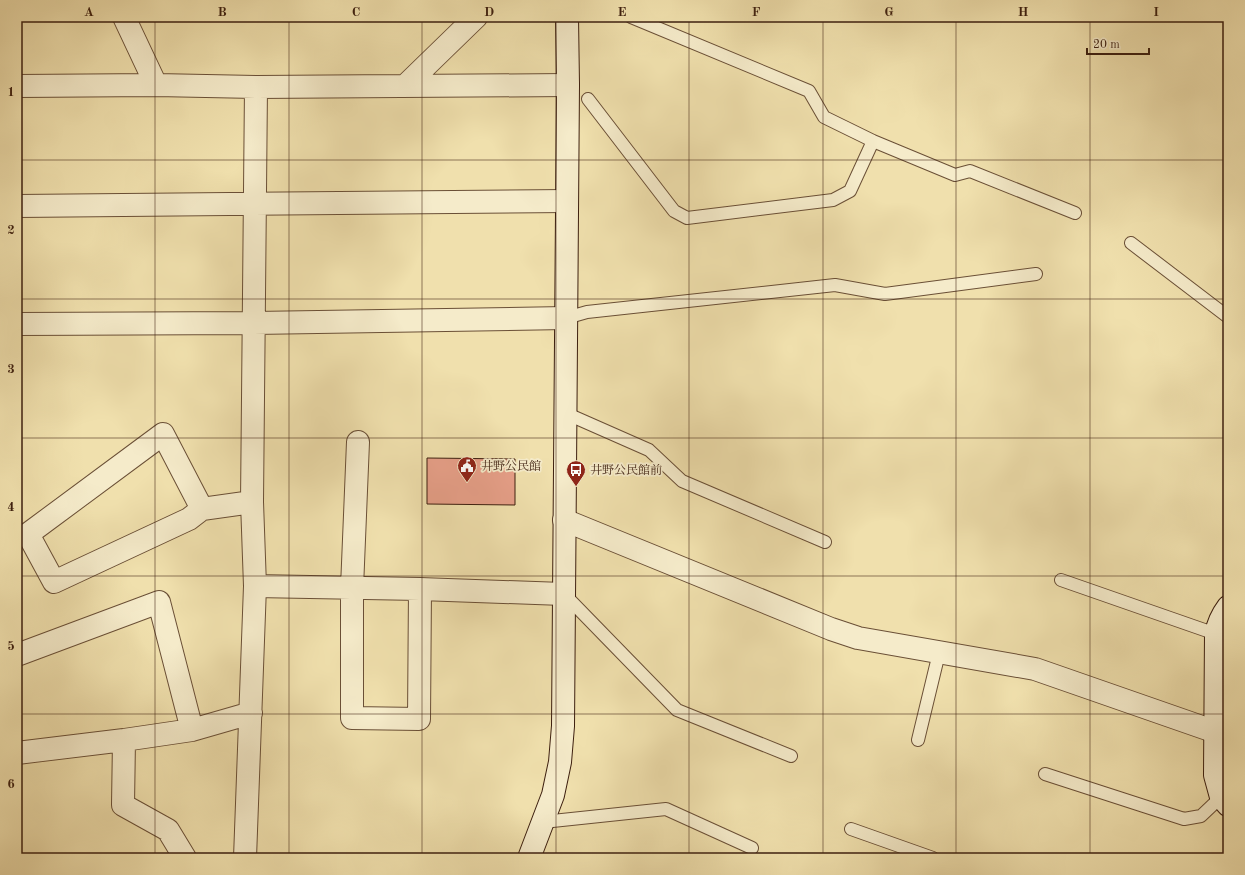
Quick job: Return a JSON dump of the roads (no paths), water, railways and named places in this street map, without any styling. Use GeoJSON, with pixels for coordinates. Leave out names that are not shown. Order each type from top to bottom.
{"type":"FeatureCollection","features":[{"type":"Feature","properties":{"kind":"street"},"geometry":{"type":"LineString","coordinates":[[124,17],[156,85]]}},
{"type":"Feature","properties":{"kind":"street"},"geometry":{"type":"LineString","coordinates":[[406,85],[476,17]]}},
{"type":"Feature","properties":{"kind":"street"},"geometry":{"type":"LineString","coordinates":[[529,858],[553,796],[560,762],[563,726],[568,85],[567,17]]}},
{"type":"Feature","properties":{"kind":"street"},"geometry":{"type":"LineString","coordinates":[[17,86],[156,85],[256,87],[568,85]]}},
{"type":"Feature","properties":{"kind":"street"},"geometry":{"type":"LineString","coordinates":[[245,858],[256,586],[252,502],[256,87]]}},
{"type":"Feature","properties":{"kind":"street"},"geometry":{"type":"LineString","coordinates":[[17,206],[567,201]]}},
{"type":"Feature","properties":{"kind":"street"},"geometry":{"type":"LineString","coordinates":[[17,324],[253,323],[566,318]]}},
{"type":"Feature","properties":{"kind":"street"},"geometry":{"type":"LineString","coordinates":[[202,509],[163,434],[28,534],[54,582],[189,519],[202,509],[252,502]]}},
{"type":"Feature","properties":{"kind":"street"},"geometry":{"type":"LineString","coordinates":[[358,442],[352,588],[352,718],[419,719],[420,589]]}},
{"type":"Feature","properties":{"kind":"street"},"geometry":{"type":"LineString","coordinates":[[564,520],[831,629],[858,638],[1034,669],[1216,732]]}},
{"type":"Feature","properties":{"kind":"street"},"geometry":{"type":"LineString","coordinates":[[256,586],[420,589],[563,594]]}},
{"type":"Feature","properties":{"kind":"street"},"geometry":{"type":"LineString","coordinates":[[17,655],[159,602],[192,730]]}},
{"type":"Feature","properties":{"kind":"street"},"geometry":{"type":"LineString","coordinates":[[1224,801],[1215,775],[1216,634],[1217,625],[1228,607]]}},
{"type":"Feature","properties":{"kind":"street"},"geometry":{"type":"LineString","coordinates":[[17,754],[192,730],[251,713]]}},
{"type":"Feature","properties":{"kind":"street"},"geometry":{"type":"LineString","coordinates":[[124,740],[123,805],[168,830],[185,858]]}},
{"type":"Feature","properties":{"kind":"lane"},"geometry":{"type":"LineString","coordinates":[[631,17],[809,91],[824,117],[873,141],[955,175],[970,171],[1075,213]]}},
{"type":"Feature","properties":{"kind":"lane"},"geometry":{"type":"LineString","coordinates":[[588,100],[674,211],[687,218],[833,200],[850,191],[873,141]]}},
{"type":"Feature","properties":{"kind":"lane"},"geometry":{"type":"LineString","coordinates":[[1131,242],[1228,317]]}},
{"type":"Feature","properties":{"kind":"lane"},"geometry":{"type":"LineString","coordinates":[[566,318],[587,312],[835,285],[885,294],[1036,274]]}},
{"type":"Feature","properties":{"kind":"lane"},"geometry":{"type":"LineString","coordinates":[[565,413],[649,450],[682,481],[825,542]]}},
{"type":"Feature","properties":{"kind":"lane"},"geometry":{"type":"LineString","coordinates":[[1061,580],[1216,634]]}},
{"type":"Feature","properties":{"kind":"lane"},"geometry":{"type":"LineString","coordinates":[[563,594],[677,710],[791,756]]}},
{"type":"Feature","properties":{"kind":"lane"},"geometry":{"type":"LineString","coordinates":[[918,740],[939,653]]}},
{"type":"Feature","properties":{"kind":"lane"},"geometry":{"type":"LineString","coordinates":[[1045,774],[1184,819],[1201,816],[1224,801]]}},
{"type":"Feature","properties":{"kind":"lane"},"geometry":{"type":"LineString","coordinates":[[543,822],[666,809],[752,848]]}},
{"type":"Feature","properties":{"kind":"lane"},"geometry":{"type":"LineString","coordinates":[[851,829],[933,858]]}},
{"type":"Feature","properties":{"kind":"place","name":"井野公民館"},"geometry":{"type":"Point","coordinates":[467,483]}},
{"type":"Feature","properties":{"kind":"place","name":"井野公民館前"},"geometry":{"type":"Point","coordinates":[576,487]}}]}
